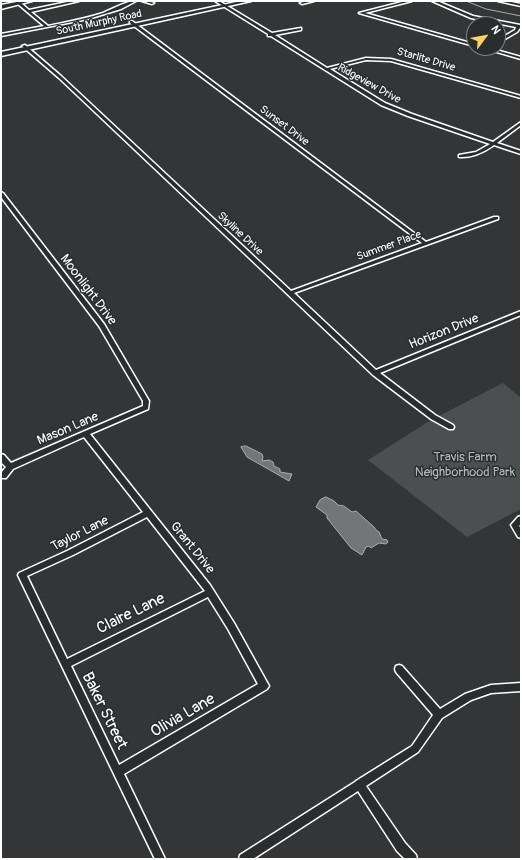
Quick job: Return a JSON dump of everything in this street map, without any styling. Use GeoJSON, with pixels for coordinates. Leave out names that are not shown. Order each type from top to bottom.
{"type":"FeatureCollection","features":[{"type":"Feature","properties":{"kind":"main road"},"geometry":{"type":"LineString","coordinates":[[1,7],[29,1]]}},
{"type":"Feature","properties":{"kind":"main road","name":"South Murphy Road"},"geometry":{"type":"LineString","coordinates":[[1,54],[25,47],[233,1]]}},
{"type":"Feature","properties":{"kind":"main road","name":"South Murphy Road"},"geometry":{"type":"LineString","coordinates":[[221,4],[248,1]]}},
{"type":"Feature","properties":{"kind":"main road","name":"South Murphy Road"},"geometry":{"type":"LineString","coordinates":[[1,50],[25,47]]}},
{"type":"Feature","properties":{"kind":"street"},"geometry":{"type":"LineString","coordinates":[[29,11],[77,1]]}},
{"type":"Feature","properties":{"kind":"street"},"geometry":{"type":"LineString","coordinates":[[1,36],[108,13],[134,1]]}},
{"type":"Feature","properties":{"kind":"street"},"geometry":{"type":"LineString","coordinates":[[144,1],[152,3]]}},
{"type":"Feature","properties":{"kind":"street"},"geometry":{"type":"LineString","coordinates":[[302,3],[312,1]]}},
{"type":"Feature","properties":{"kind":"street"},"geometry":{"type":"LineString","coordinates":[[410,1],[361,13],[466,43]]}},
{"type":"Feature","properties":{"kind":"street"},"geometry":{"type":"LineString","coordinates":[[434,1],[472,17],[520,27]]}},
{"type":"Feature","properties":{"kind":"street"},"geometry":{"type":"LineString","coordinates":[[500,1],[521,6]]}},
{"type":"Feature","properties":{"kind":"street"},"geometry":{"type":"LineString","coordinates":[[20,4],[46,26]]}},
{"type":"Feature","properties":{"kind":"street","name":"Ridgeview Drive"},"geometry":{"type":"LineString","coordinates":[[221,4],[366,95],[393,109],[521,153]]}},
{"type":"Feature","properties":{"kind":"street","name":"Sunset Drive"},"geometry":{"type":"LineString","coordinates":[[133,24],[426,244]]}},
{"type":"Feature","properties":{"kind":"street"},"geometry":{"type":"LineString","coordinates":[[506,37],[520,27]]}},
{"type":"Feature","properties":{"kind":"street"},"geometry":{"type":"LineString","coordinates":[[269,35],[300,28]]}},
{"type":"Feature","properties":{"kind":"street","name":"Skyline Drive"},"geometry":{"type":"LineString","coordinates":[[25,47],[60,77],[375,373],[433,417],[451,428]]}},
{"type":"Feature","properties":{"kind":"street"},"geometry":{"type":"LineString","coordinates":[[506,54],[521,58]]}},
{"type":"Feature","properties":{"kind":"street","name":"Starlite Drive"},"geometry":{"type":"LineString","coordinates":[[326,69],[366,59],[391,60],[521,98]]}},
{"type":"Feature","properties":{"kind":"street"},"geometry":{"type":"LineString","coordinates":[[461,156],[474,155],[484,150],[521,123]]}},
{"type":"Feature","properties":{"kind":"street","name":"Moonlight Drive"},"geometry":{"type":"LineString","coordinates":[[1,194],[102,325],[146,401],[146,407]]}},
{"type":"Feature","properties":{"kind":"street","name":"Summer Place"},"geometry":{"type":"LineString","coordinates":[[290,293],[496,218]]}},
{"type":"Feature","properties":{"kind":"street","name":"Horizon Drive"},"geometry":{"type":"LineString","coordinates":[[375,373],[521,313]]}},
{"type":"Feature","properties":{"kind":"street","name":"Mason Lane"},"geometry":{"type":"LineString","coordinates":[[3,476],[10,467],[146,407]]}},
{"type":"Feature","properties":{"kind":"street","name":"Grant Drive"},"geometry":{"type":"LineString","coordinates":[[86,434],[210,592],[231,626],[264,686]]}},
{"type":"Feature","properties":{"kind":"street"},"geometry":{"type":"LineString","coordinates":[[1,457],[10,467]]}},
{"type":"Feature","properties":{"kind":"street","name":"Taylor Lane"},"geometry":{"type":"LineString","coordinates":[[22,575],[70,553],[148,513]]}},
{"type":"Feature","properties":{"kind":"street"},"geometry":{"type":"LineString","coordinates":[[518,522],[518,532],[521,534]]}},
{"type":"Feature","properties":{"kind":"street","name":"Baker Street"},"geometry":{"type":"LineString","coordinates":[[22,575],[160,859]]}},
{"type":"Feature","properties":{"kind":"street","name":"Claire Lane"},"geometry":{"type":"LineString","coordinates":[[65,664],[210,592]]}},
{"type":"Feature","properties":{"kind":"street"},"geometry":{"type":"LineString","coordinates":[[399,669],[439,715]]}},
{"type":"Feature","properties":{"kind":"street","name":"Olivia Lane"},"geometry":{"type":"LineString","coordinates":[[118,772],[264,686]]}},
{"type":"Feature","properties":{"kind":"street"},"geometry":{"type":"LineString","coordinates":[[244,859],[415,749],[439,715],[468,697],[491,689],[521,687]]}},
{"type":"Feature","properties":{"kind":"street"},"geometry":{"type":"LineString","coordinates":[[359,784],[401,848],[412,859]]}},
{"type":"Feature","properties":{"kind":"green space","name":"Travis Farm Neighborhood Park"},"geometry":{"type":"Polygon","coordinates":[[[503,383],[521,398],[521,509],[467,537],[368,460],[431,420],[503,383]]]}},
{"type":"Feature","properties":{"kind":"shaded area"},"geometry":{"type":"Polygon","coordinates":[[[246,446],[262,454],[262,461],[269,460],[273,462],[274,466],[280,469],[280,472],[292,474],[289,481],[247,457],[241,447],[246,446]]]}},
{"type":"Feature","properties":{"kind":"shaded area"},"geometry":{"type":"Polygon","coordinates":[[[326,497],[352,512],[356,511],[379,532],[382,539],[387,540],[388,542],[386,544],[379,543],[371,548],[369,546],[366,547],[362,555],[351,548],[327,518],[327,515],[316,507],[320,500],[326,497]]]}},
{"type":"Feature","properties":{"kind":"waterway"},"geometry":{"type":"LineString","coordinates":[[466,1],[486,9],[521,16]]}}]}
